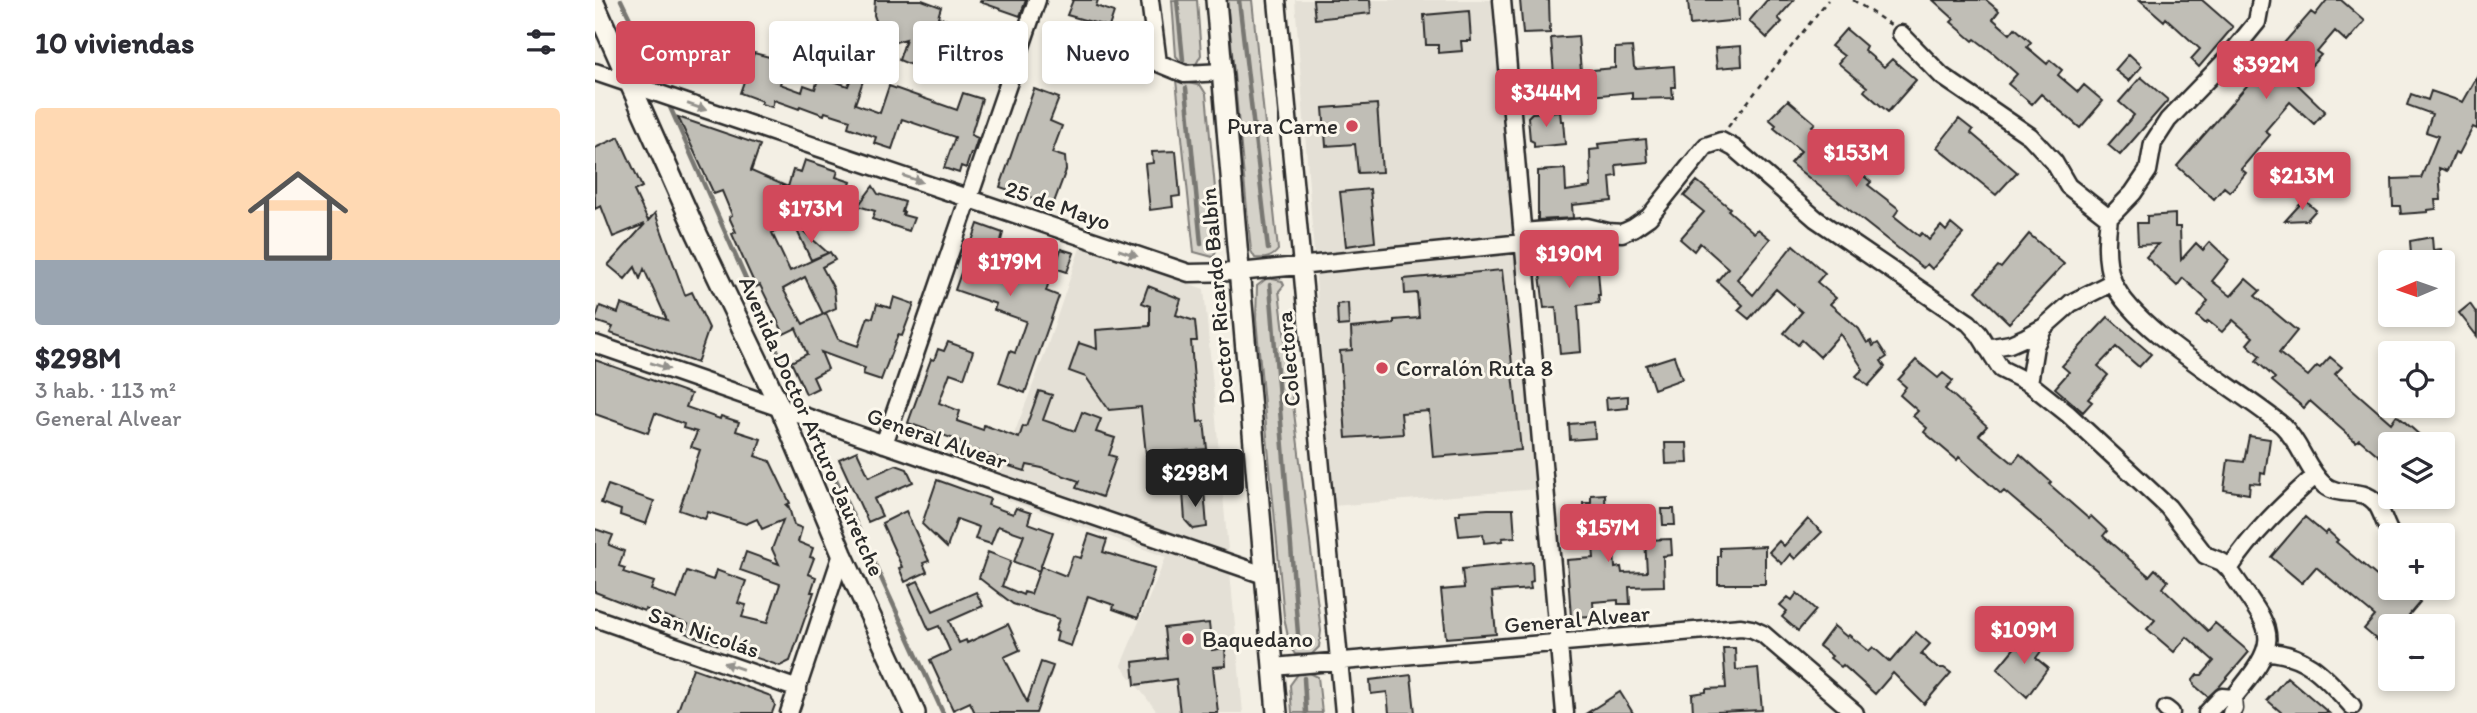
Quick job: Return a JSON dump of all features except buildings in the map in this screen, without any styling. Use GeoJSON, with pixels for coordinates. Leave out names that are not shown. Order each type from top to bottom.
{"type":"FeatureCollection","features":[{"type":"Feature","properties":{"kind":"main road","name":"Doctor Ricardo Balbín"},"geometry":{"type":"LineString","coordinates":[[1216,0],[1277,713]]}},
{"type":"Feature","properties":{"kind":"main road","name":"Avenida Doctor Arturo Jauretche"},"geometry":{"type":"LineString","coordinates":[[595,5],[697,234],[780,407],[842,554],[915,713]]}},
{"type":"Feature","properties":{"kind":"street"},"geometry":{"type":"LineString","coordinates":[[884,444],[1037,0]]}},
{"type":"Feature","properties":{"kind":"street"},"geometry":{"type":"LineString","coordinates":[[1150,0],[1157,63],[1185,74],[1223,72]]}},
{"type":"Feature","properties":{"kind":"street","name":"Colectora"},"geometry":{"type":"LineString","coordinates":[[1277,0],[1344,713]]}},
{"type":"Feature","properties":{"kind":"street"},"geometry":{"type":"LineString","coordinates":[[1501,0],[1565,713]]}},
{"type":"Feature","properties":{"kind":"street"},"geometry":{"type":"LineString","coordinates":[[2262,0],[2257,22],[2168,120],[2153,143],[2148,171],[2133,193],[2109,218],[2106,247],[2113,282],[2124,301],[2146,323],[2283,426],[2298,444],[2315,476],[2326,486],[2340,493],[2365,495],[2374,502],[2384,523]]}},
{"type":"Feature","properties":{"kind":"street"},"geometry":{"type":"LineString","coordinates":[[1901,34],[1942,76],[2030,136],[2054,162],[2068,186],[2109,218]]}},
{"type":"Feature","properties":{"kind":"street","name":"25 de Mayo"},"geometry":{"type":"LineString","coordinates":[[595,72],[1189,273],[1302,266],[1522,238],[1544,229],[1587,227],[1622,233],[1649,217],[1706,146],[1721,141]]}},
{"type":"Feature","properties":{"kind":"street"},"geometry":{"type":"LineString","coordinates":[[1721,141],[1734,148],[1816,219],[1969,323],[2001,369],[2029,383],[2068,414],[2168,507],[2205,555],[2222,562],[2229,569],[2269,632],[2266,652],[2232,705],[2221,697],[2207,713]]}},
{"type":"Feature","properties":{"kind":"street"},"geometry":{"type":"LineString","coordinates":[[1987,348],[2010,344],[2044,327],[2071,303],[2113,282]]}},
{"type":"Feature","properties":{"kind":"street"},"geometry":{"type":"LineString","coordinates":[[2029,383],[2035,346],[2044,327]]}},
{"type":"Feature","properties":{"kind":"street","name":"General Alvear"},"geometry":{"type":"LineString","coordinates":[[595,344],[1265,575]]}},
{"type":"Feature","properties":{"kind":"street"},"geometry":{"type":"LineString","coordinates":[[2229,569],[2241,550],[2275,512],[2315,476]]}},
{"type":"Feature","properties":{"kind":"street"},"geometry":{"type":"LineString","coordinates":[[789,713],[842,554]]}},
{"type":"Feature","properties":{"kind":"street","name":"San Nicolás"},"geometry":{"type":"LineString","coordinates":[[595,618],[798,689]]}},
{"type":"Feature","properties":{"kind":"street","name":"General Alvear"},"geometry":{"type":"LineString","coordinates":[[1273,667],[1741,627],[1752,628],[1763,634],[1855,713]]}},
{"type":"Feature","properties":{"kind":"street"},"geometry":{"type":"LineString","coordinates":[[2266,652],[2285,652],[2305,661],[2324,676],[2352,706]]}},
{"type":"Feature","properties":{"kind":"path"},"geometry":{"type":"LineString","coordinates":[[1721,141],[1723,134],[1828,0]]}},
{"type":"Feature","properties":{"kind":"path"},"geometry":{"type":"LineString","coordinates":[[1853,0],[1891,24],[1901,34]]}},
{"type":"Feature","properties":{"kind":"shaded area"},"geometry":{"type":"Polygon","coordinates":[[[1172,0],[1197,0],[1201,55],[1194,68],[1183,64],[1176,56],[1172,0]]]}},
{"type":"Feature","properties":{"kind":"shaded area"},"geometry":{"type":"Polygon","coordinates":[[[1227,0],[1252,0],[1278,250],[1265,258],[1255,258],[1251,251],[1227,0]]]}},
{"type":"Feature","properties":{"kind":"shaded area"},"geometry":{"type":"Polygon","coordinates":[[[1295,0],[1493,0],[1537,489],[1333,506],[1295,0]]]}},
{"type":"Feature","properties":{"kind":"shaded area"},"geometry":{"type":"Polygon","coordinates":[[[1176,80],[1201,86],[1206,94],[1219,230],[1213,257],[1194,252],[1176,80]]]}},
{"type":"Feature","properties":{"kind":"shaded area"},"geometry":{"type":"Polygon","coordinates":[[[1081,245],[1204,289],[1243,713],[1158,713],[1121,665],[1166,557],[991,494],[1044,356],[1081,245]]]}},
{"type":"Feature","properties":{"kind":"shaded area"},"geometry":{"type":"Polygon","coordinates":[[[1267,278],[1282,281],[1284,285],[1279,291],[1321,631],[1319,647],[1311,655],[1295,654],[1290,647],[1284,617],[1256,319],[1257,286],[1267,278]]]}},
{"type":"Feature","properties":{"kind":"shaded area"},"geometry":{"type":"Polygon","coordinates":[[[1308,672],[1318,677],[1322,713],[1292,713],[1290,685],[1298,674],[1308,672]]]}},
{"type":"Feature","properties":{"kind":"waterway"},"geometry":{"type":"LineString","coordinates":[[621,0],[631,21]]}},
{"type":"Feature","properties":{"kind":"waterway"},"geometry":{"type":"LineString","coordinates":[[1177,0],[1183,60]]}},
{"type":"Feature","properties":{"kind":"waterway"},"geometry":{"type":"LineString","coordinates":[[1239,0],[1268,249]]}},
{"type":"Feature","properties":{"kind":"waterway"},"geometry":{"type":"LineString","coordinates":[[1186,88],[1201,244]]}},
{"type":"Feature","properties":{"kind":"waterway"},"geometry":{"type":"LineString","coordinates":[[670,107],[800,402]]}},
{"type":"Feature","properties":{"kind":"waterway"},"geometry":{"type":"LineString","coordinates":[[1270,285],[1299,646]]}},
{"type":"Feature","properties":{"kind":"waterway"},"geometry":{"type":"LineString","coordinates":[[822,449],[943,713]]}},
{"type":"Feature","properties":{"kind":"waterway"},"geometry":{"type":"LineString","coordinates":[[1304,678],[1306,713]]}},
{"type":"Feature","properties":{"kind":"place","name":"Pura Carne"},"geometry":{"type":"Point","coordinates":[1352,126]}},
{"type":"Feature","properties":{"kind":"place","name":"Corralón Ruta 8"},"geometry":{"type":"Point","coordinates":[1382,368]}},
{"type":"Feature","properties":{"kind":"place","name":"Baquedano"},"geometry":{"type":"Point","coordinates":[1188,639]}}]}
